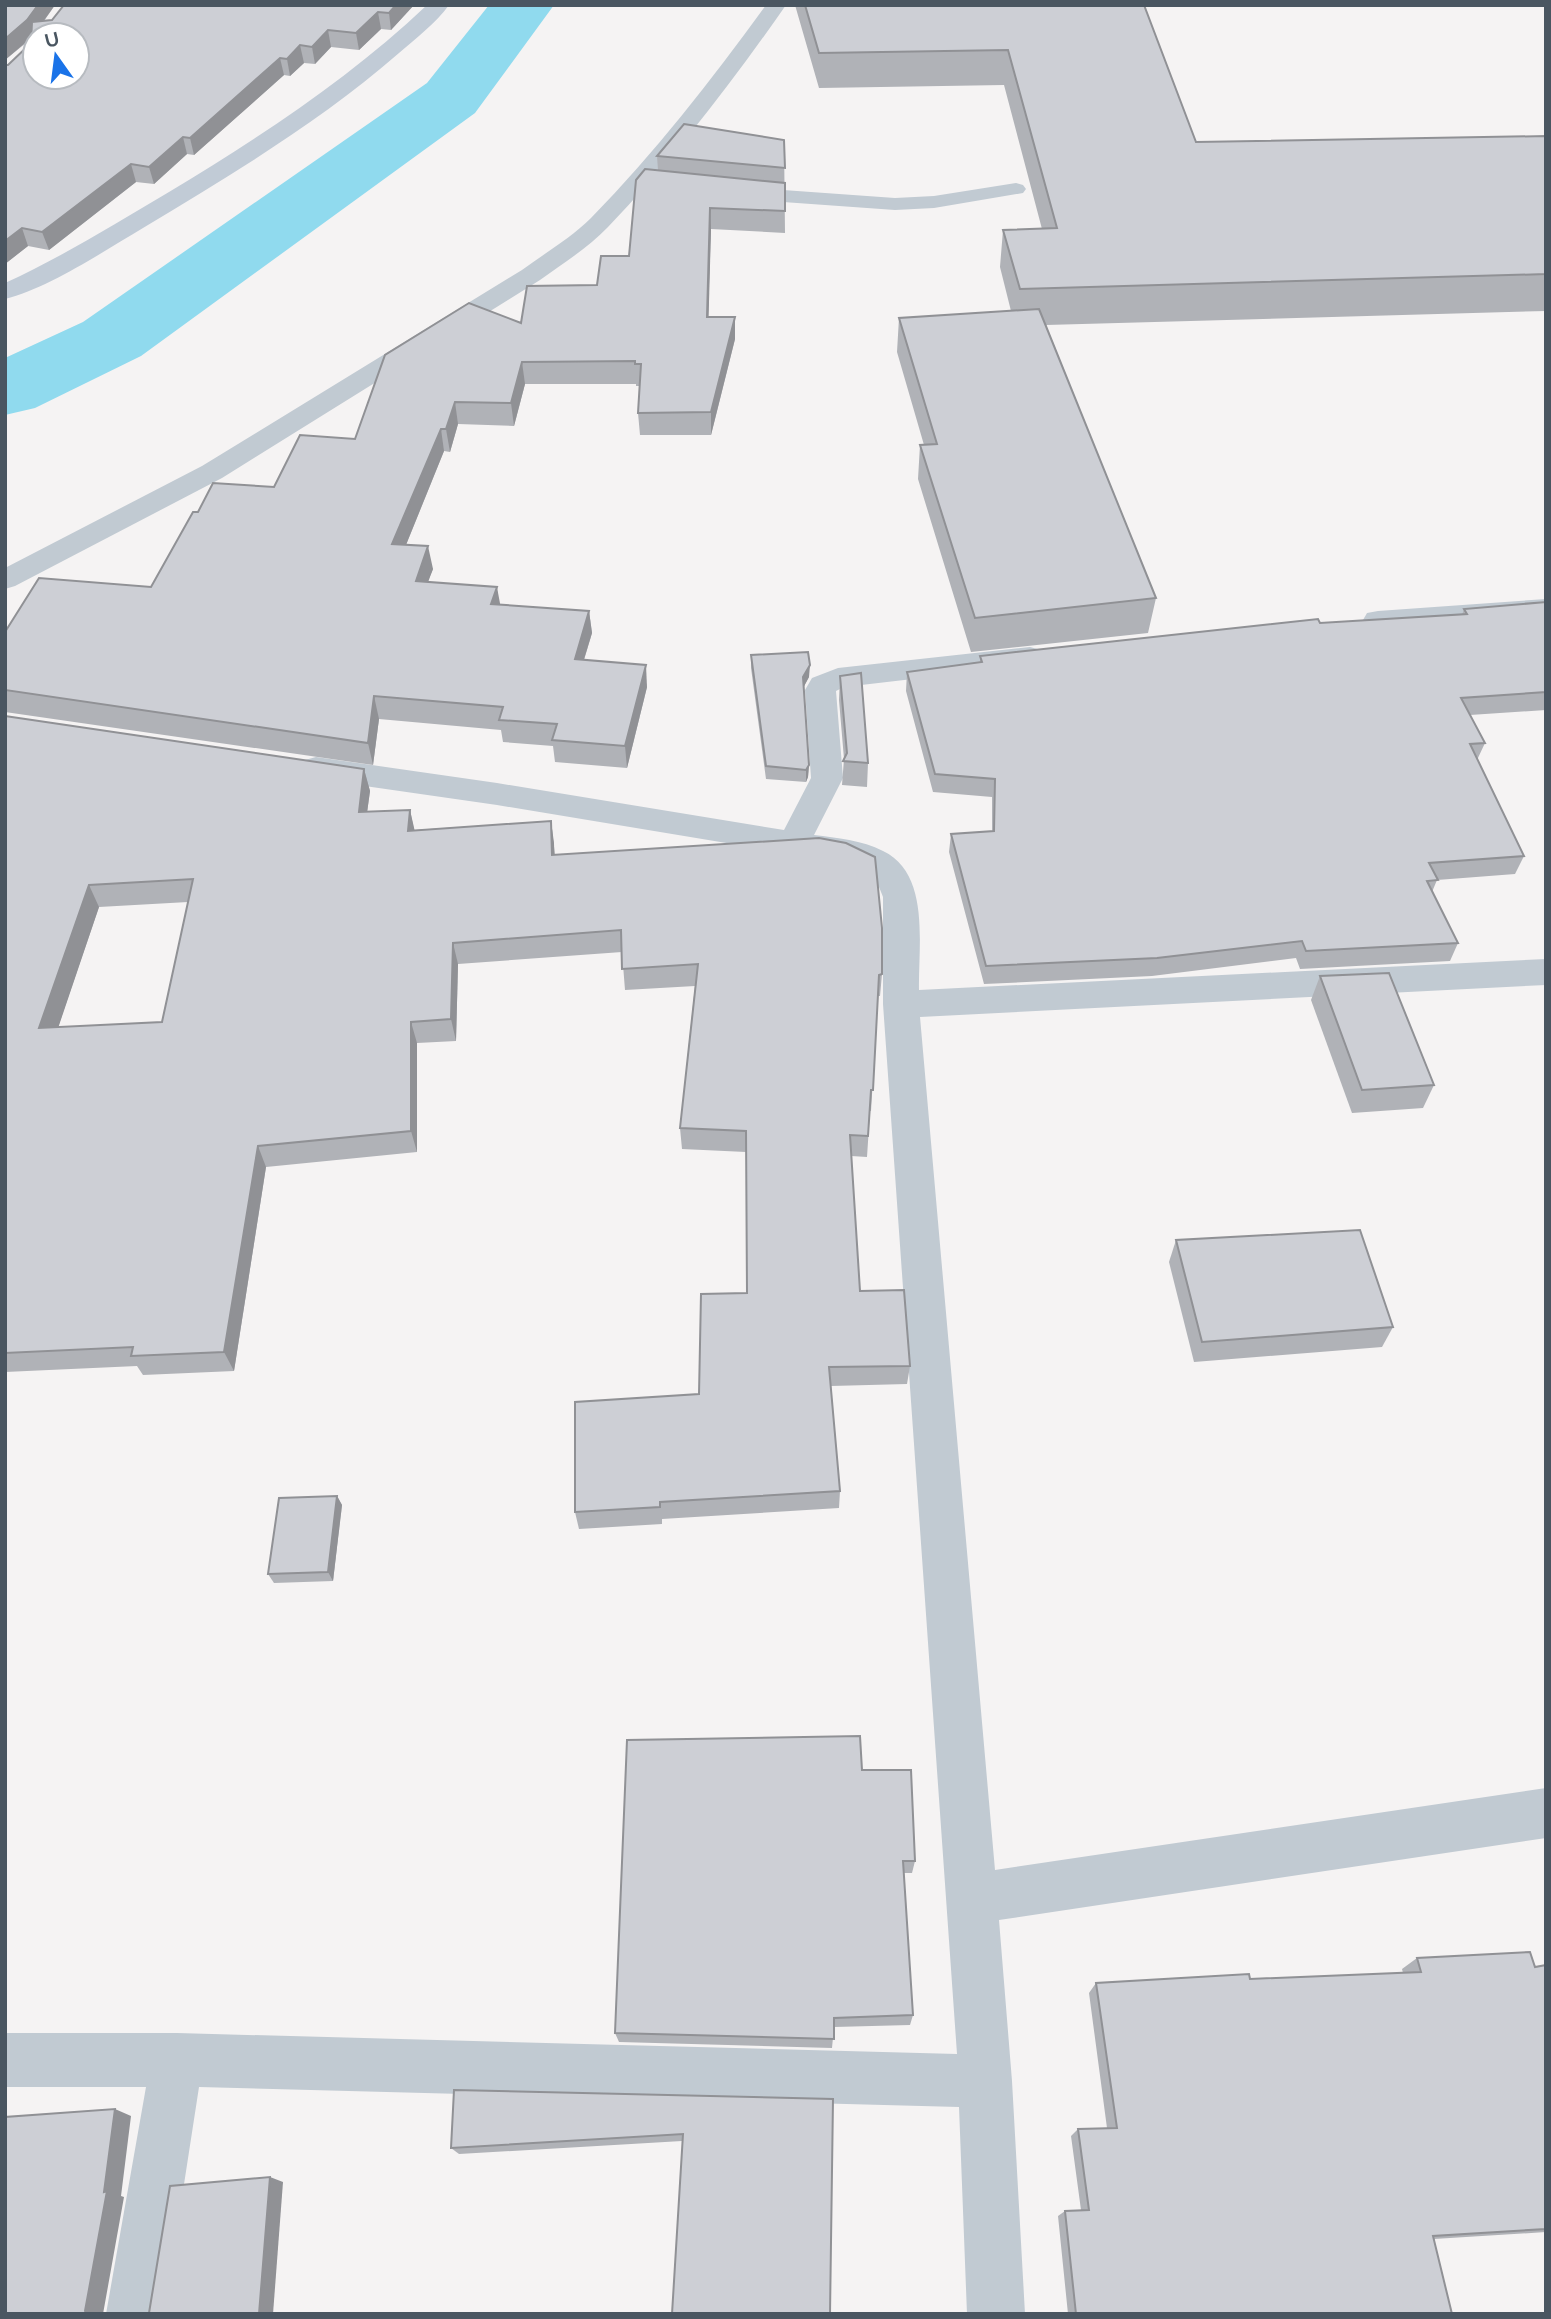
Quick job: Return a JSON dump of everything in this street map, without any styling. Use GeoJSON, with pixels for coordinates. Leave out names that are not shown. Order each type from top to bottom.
{"type":"FeatureCollection","features":[{"type":"Feature","properties":{"kind":"street"},"geometry":{"type":"LineString","coordinates":[[5,292],[101,244],[278,135],[345,89],[439,5]]}},
{"type":"Feature","properties":{"kind":"street"},"geometry":{"type":"LineString","coordinates":[[5,580],[212,472],[531,275],[647,183],[776,5]]}},
{"type":"Feature","properties":{"kind":"street"},"geometry":{"type":"LineString","coordinates":[[1354,622],[1546,608]]}},
{"type":"Feature","properties":{"kind":"street"},"geometry":{"type":"LineString","coordinates":[[794,842],[827,778],[820,690],[823,685],[838,678],[1055,654]]}},
{"type":"Feature","properties":{"kind":"street"},"geometry":{"type":"LineString","coordinates":[[292,765],[794,842],[855,853],[876,860],[888,869],[900,897],[901,1004],[972,1899],[985,2081],[996,2314]]}},
{"type":"Feature","properties":{"kind":"street"},"geometry":{"type":"LineString","coordinates":[[901,1004],[1546,972]]}},
{"type":"Feature","properties":{"kind":"street"},"geometry":{"type":"LineString","coordinates":[[972,1899],[1546,1813]]}},
{"type":"Feature","properties":{"kind":"street"},"geometry":{"type":"LineString","coordinates":[[5,2060],[177,2060],[985,2081]]}},
{"type":"Feature","properties":{"kind":"street"},"geometry":{"type":"LineString","coordinates":[[135,2314],[177,2060]]}},
{"type":"Feature","properties":{"kind":"lane"},"geometry":{"type":"LineString","coordinates":[[717,191],[895,204],[934,202],[1016,189]]}},
{"type":"Feature","properties":{"kind":"building"},"geometry":{"type":"Polygon","coordinates":[[[5,5],[38,5],[27,20],[21,21],[21,25],[5,39],[5,5]]]}},
{"type":"Feature","properties":{"kind":"building"},"geometry":{"type":"Polygon","coordinates":[[[64,5],[396,5],[389,13],[378,12],[356,33],[328,30],[312,47],[300,45],[287,59],[280,58],[190,138],[183,137],[149,167],[131,164],[42,232],[22,228],[5,241],[5,65],[21,53],[21,91],[91,91],[91,21],[42,21],[52,20],[64,5]]]}},
{"type":"Feature","properties":{"kind":"building"},"geometry":{"type":"Polygon","coordinates":[[[805,5],[1144,5],[1196,142],[1546,136],[1546,274],[1020,289],[1003,230],[1057,228],[1008,50],[819,53],[805,5]]]}},
{"type":"Feature","properties":{"kind":"building"},"geometry":{"type":"Polygon","coordinates":[[[684,124],[784,140],[785,168],[657,156],[684,124]]]}},
{"type":"Feature","properties":{"kind":"building"},"geometry":{"type":"Polygon","coordinates":[[[645,169],[785,183],[785,211],[710,208],[707,317],[735,317],[711,412],[638,413],[641,364],[635,364],[635,361],[522,362],[511,403],[455,402],[446,429],[441,429],[392,544],[428,546],[416,581],[497,587],[491,604],[589,611],[575,659],[646,665],[625,746],[552,740],[557,724],[499,720],[503,707],[374,696],[368,743],[5,690],[5,632],[39,578],[151,587],[193,512],[198,512],[213,483],[274,487],[300,435],[355,439],[385,355],[469,303],[521,323],[527,286],[597,285],[601,256],[629,256],[636,180],[645,169]]]}},
{"type":"Feature","properties":{"kind":"building"},"geometry":{"type":"Polygon","coordinates":[[[1039,309],[1156,598],[975,618],[920,445],[937,444],[899,318],[1039,309]]]}},
{"type":"Feature","properties":{"kind":"building"},"geometry":{"type":"Polygon","coordinates":[[[1546,602],[1546,692],[1461,698],[1485,743],[1470,744],[1524,856],[1429,863],[1438,880],[1427,881],[1458,943],[1306,951],[1302,941],[1157,958],[986,966],[951,834],[994,831],[995,779],[935,774],[907,672],[982,662],[980,656],[1318,619],[1320,623],[1467,614],[1464,609],[1546,602]]]}},
{"type":"Feature","properties":{"kind":"building"},"geometry":{"type":"Polygon","coordinates":[[[808,652],[810,665],[803,677],[809,765],[806,770],[766,766],[751,655],[808,652]]]}},
{"type":"Feature","properties":{"kind":"building"},"geometry":{"type":"Polygon","coordinates":[[[861,673],[868,763],[843,761],[847,753],[840,676],[861,673]]]}},
{"type":"Feature","properties":{"kind":"building"},"geometry":{"type":"Polygon","coordinates":[[[5,716],[364,769],[359,812],[410,810],[408,831],[551,821],[552,855],[819,838],[846,843],[875,857],[882,928],[882,974],[879,975],[873,1090],[868,1136],[850,1135],[860,1291],[904,1290],[910,1366],[829,1367],[840,1491],[660,1502],[660,1507],[575,1512],[575,1402],[699,1394],[701,1294],[747,1293],[746,1131],[680,1128],[698,964],[622,969],[621,930],[453,943],[451,1019],[411,1022],[411,1131],[258,1146],[224,1352],[131,1356],[133,1347],[5,1353],[5,716]],[[193,879],[89,885],[39,1028],[162,1022],[193,879]]]}},
{"type":"Feature","properties":{"kind":"building"},"geometry":{"type":"Polygon","coordinates":[[[1389,973],[1434,1085],[1362,1090],[1320,976],[1389,973]]]}},
{"type":"Feature","properties":{"kind":"building"},"geometry":{"type":"Polygon","coordinates":[[[1360,1230],[1393,1327],[1202,1342],[1176,1240],[1360,1230]]]}},
{"type":"Feature","properties":{"kind":"building"},"geometry":{"type":"Polygon","coordinates":[[[337,1496],[328,1572],[268,1574],[279,1498],[337,1496]]]}},
{"type":"Feature","properties":{"kind":"building"},"geometry":{"type":"Polygon","coordinates":[[[860,1736],[862,1770],[911,1770],[915,1861],[903,1861],[913,2015],[834,2018],[834,2039],[615,2033],[627,1740],[860,1736]]]}},
{"type":"Feature","properties":{"kind":"building"},"geometry":{"type":"Polygon","coordinates":[[[1530,1952],[1535,1967],[1546,1965],[1546,2229],[1433,2236],[1452,2314],[1076,2314],[1065,2211],[1089,2210],[1078,2129],[1117,2128],[1096,1983],[1249,1974],[1250,1979],[1421,1972],[1417,1958],[1530,1952]]]}},
{"type":"Feature","properties":{"kind":"building"},"geometry":{"type":"Polygon","coordinates":[[[454,2090],[833,2099],[830,2314],[672,2314],[683,2134],[451,2148],[454,2090]]]}},
{"type":"Feature","properties":{"kind":"building"},"geometry":{"type":"Polygon","coordinates":[[[115,2109],[104,2192],[107,2191],[85,2311],[88,2314],[5,2314],[5,2117],[115,2109]]]}},
{"type":"Feature","properties":{"kind":"building"},"geometry":{"type":"Polygon","coordinates":[[[270,2177],[259,2314],[125,2314],[149,2313],[170,2186],[270,2177]]]}},
{"type":"Feature","properties":{"kind":"waterway"},"geometry":{"type":"LineString","coordinates":[[5,390],[112,339],[451,98],[522,5]]}}]}
